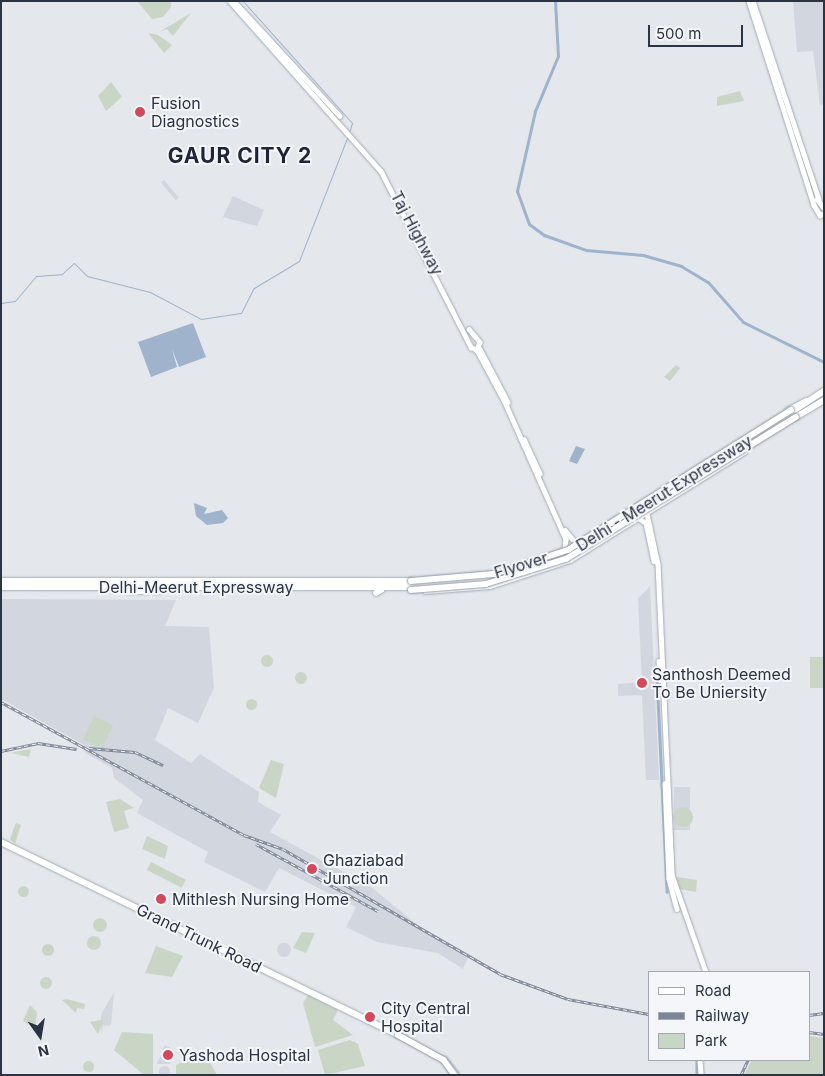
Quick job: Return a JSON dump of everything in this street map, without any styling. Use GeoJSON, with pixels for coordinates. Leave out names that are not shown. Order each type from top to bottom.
{"type":"FeatureCollection","features":[{"type":"Feature","properties":{"kind":"highway","name":"Flyover"},"geometry":{"type":"LineString","coordinates":[[184,586],[195,582],[411,582],[494,574],[562,552],[824,390]]}},
{"type":"Feature","properties":{"kind":"highway","name":"Delhi - Meerut Expressway"},"geometry":{"type":"LineString","coordinates":[[742,446],[824,390]]}},
{"type":"Feature","properties":{"kind":"highway","name":"Delhi - Meerut Expressway"},"geometry":{"type":"LineString","coordinates":[[390,587],[474,582],[536,568],[611,530],[824,396]]}},
{"type":"Feature","properties":{"kind":"highway","name":"Flyover"},"geometry":{"type":"LineString","coordinates":[[184,586],[196,591],[376,592],[486,584],[566,559],[824,400]]}},
{"type":"Feature","properties":{"kind":"highway"},"geometry":{"type":"LineString","coordinates":[[1,585],[139,581],[184,586]]}},
{"type":"Feature","properties":{"kind":"highway"},"geometry":{"type":"LineString","coordinates":[[139,581],[168,586]]}},
{"type":"Feature","properties":{"kind":"highway","name":"Delhi - Meerut Expressway"},"geometry":{"type":"LineString","coordinates":[[376,584],[474,582]]}},
{"type":"Feature","properties":{"kind":"highway","name":"Delhi-Meerut Expressway"},"geometry":{"type":"LineString","coordinates":[[184,586],[376,584]]}},
{"type":"Feature","properties":{"kind":"highway"},"geometry":{"type":"LineString","coordinates":[[1,585],[136,591],[184,586]]}},
{"type":"Feature","properties":{"kind":"highway","name":"Delhi-Meerut Expressway"},"geometry":{"type":"LineString","coordinates":[[1,585],[390,587]]}},
{"type":"Feature","properties":{"kind":"highway"},"geometry":{"type":"LineString","coordinates":[[136,591],[168,586]]}},
{"type":"Feature","properties":{"kind":"highway","name":"Grand Trunk Road"},"geometry":{"type":"LineString","coordinates":[[1,842],[397,1034]]}},
{"type":"Feature","properties":{"kind":"highway","name":"Grand Trunk Road"},"geometry":{"type":"LineString","coordinates":[[312,993],[397,1034]]}},
{"type":"Feature","properties":{"kind":"highway"},"geometry":{"type":"LineString","coordinates":[[397,1034],[444,1060],[454,1073]]}},
{"type":"Feature","properties":{"kind":"main road"},"geometry":{"type":"LineString","coordinates":[[230,1],[302,80],[351,130]]}},
{"type":"Feature","properties":{"kind":"main road"},"geometry":{"type":"LineString","coordinates":[[235,1],[300,70],[351,130],[381,171],[472,348],[478,349]]}},
{"type":"Feature","properties":{"kind":"main road"},"geometry":{"type":"LineString","coordinates":[[751,3],[816,191],[816,201],[824,208]]}},
{"type":"Feature","properties":{"kind":"main road"},"geometry":{"type":"LineString","coordinates":[[751,3],[822,215]]}},
{"type":"Feature","properties":{"kind":"main road"},"geometry":{"type":"LineString","coordinates":[[291,68],[300,70]]}},
{"type":"Feature","properties":{"kind":"main road"},"geometry":{"type":"LineString","coordinates":[[302,80],[310,82]]}},
{"type":"Feature","properties":{"kind":"main road","name":"Taj Highway"},"geometry":{"type":"LineString","coordinates":[[351,130],[384,170],[478,349]]}},
{"type":"Feature","properties":{"kind":"main road"},"geometry":{"type":"LineString","coordinates":[[478,349],[565,533],[576,543]]}},
{"type":"Feature","properties":{"kind":"main road"},"geometry":{"type":"LineString","coordinates":[[478,349],[537,464],[565,533],[565,548]]}},
{"type":"Feature","properties":{"kind":"main road"},"geometry":{"type":"LineString","coordinates":[[403,590],[474,582],[640,519],[806,400]]}},
{"type":"Feature","properties":{"kind":"main road"},"geometry":{"type":"LineString","coordinates":[[742,446],[806,411]]}},
{"type":"Feature","properties":{"kind":"main road"},"geometry":{"type":"LineString","coordinates":[[647,514],[654,550],[665,669],[668,818]]}},
{"type":"Feature","properties":{"kind":"main road"},"geometry":{"type":"LineString","coordinates":[[640,519],[646,521],[654,550],[668,818],[675,894],[705,971]]}},
{"type":"Feature","properties":{"kind":"main road"},"geometry":{"type":"LineString","coordinates":[[402,581],[474,582]]}},
{"type":"Feature","properties":{"kind":"main road"},"geometry":{"type":"LineString","coordinates":[[702,1061],[702,1075]]}},
{"type":"Feature","properties":{"kind":"shaded area"},"geometry":{"type":"Polygon","coordinates":[[[793,1],[824,1],[824,104],[820,105],[813,51],[797,52],[793,1]]]}},
{"type":"Feature","properties":{"kind":"shaded area"},"geometry":{"type":"Polygon","coordinates":[[[164,180],[179,198],[176,200],[161,183],[164,180]]]}},
{"type":"Feature","properties":{"kind":"shaded area"},"geometry":{"type":"Polygon","coordinates":[[[233,196],[264,210],[257,226],[223,217],[233,196]]]}},
{"type":"Feature","properties":{"kind":"shaded area","name":"Santhosh Deemed To Be Uniersity"},"geometry":{"type":"Polygon","coordinates":[[[650,586],[659,780],[646,780],[642,695],[618,696],[618,684],[642,682],[638,599],[650,586]]]}},
{"type":"Feature","properties":{"kind":"shaded area"},"geometry":{"type":"Polygon","coordinates":[[[1,599],[176,600],[165,626],[209,627],[214,688],[198,723],[168,708],[155,740],[191,763],[200,754],[259,792],[258,802],[281,815],[270,832],[371,887],[420,927],[468,957],[463,969],[438,953],[377,942],[346,927],[356,907],[279,868],[265,892],[204,862],[208,852],[137,813],[143,800],[114,778],[112,768],[85,753],[84,745],[1,699],[1,599]]]}},
{"type":"Feature","properties":{"kind":"shaded area"},"geometry":{"type":"Polygon","coordinates":[[[674,787],[690,787],[690,830],[674,830],[674,787]]]}},
{"type":"Feature","properties":{"kind":"shaded area"},"geometry":{"type":"Polygon","coordinates":[[[284,943],[289,945],[291,950],[289,955],[284,957],[279,955],[277,950],[279,945],[284,943]]]}},
{"type":"Feature","properties":{"kind":"shaded area"},"geometry":{"type":"Polygon","coordinates":[[[114,992],[111,1025],[103,1026],[101,1036],[102,1013],[114,992]]]}},
{"type":"Feature","properties":{"kind":"shaded area","name":"Yashoda Hospital"},"geometry":{"type":"Polygon","coordinates":[[[165,1045],[174,1050],[170,1064],[157,1064],[165,1045]]]}},
{"type":"Feature","properties":{"kind":"shaded area"},"geometry":{"type":"Polygon","coordinates":[[[164,1065],[170,1071],[164,1077],[158,1071],[164,1065]]]}},
{"type":"Feature","properties":{"kind":"green space"},"geometry":{"type":"Polygon","coordinates":[[[137,1],[171,1],[171,7],[163,17],[152,19],[137,1]]]}},
{"type":"Feature","properties":{"kind":"green space"},"geometry":{"type":"Polygon","coordinates":[[[191,13],[173,36],[167,29],[159,32],[191,13]]]}},
{"type":"Feature","properties":{"kind":"green space"},"geometry":{"type":"Polygon","coordinates":[[[148,33],[158,35],[172,45],[164,53],[148,33]]]}},
{"type":"Feature","properties":{"kind":"green space"},"geometry":{"type":"Polygon","coordinates":[[[111,82],[122,97],[106,111],[98,96],[111,82]]]}},
{"type":"Feature","properties":{"kind":"green space"},"geometry":{"type":"Polygon","coordinates":[[[740,91],[744,101],[717,106],[717,97],[740,91]]]}},
{"type":"Feature","properties":{"kind":"green space"},"geometry":{"type":"Polygon","coordinates":[[[676,365],[680,368],[670,381],[664,377],[676,365]]]}},
{"type":"Feature","properties":{"kind":"green space"},"geometry":{"type":"Polygon","coordinates":[[[265,655],[269,655],[273,661],[269,667],[265,667],[261,663],[261,659],[265,655]]]}},
{"type":"Feature","properties":{"kind":"green space"},"geometry":{"type":"Polygon","coordinates":[[[810,657],[824,657],[824,688],[810,688],[810,657]]]}},
{"type":"Feature","properties":{"kind":"green space"},"geometry":{"type":"Polygon","coordinates":[[[301,672],[307,678],[301,684],[295,678],[301,672]]]}},
{"type":"Feature","properties":{"kind":"green space"},"geometry":{"type":"Polygon","coordinates":[[[251,698],[257,704],[251,710],[245,704],[251,698]]]}},
{"type":"Feature","properties":{"kind":"green space"},"geometry":{"type":"Polygon","coordinates":[[[94,716],[113,725],[102,748],[83,740],[94,716]]]}},
{"type":"Feature","properties":{"kind":"green space"},"geometry":{"type":"Polygon","coordinates":[[[31,749],[29,757],[11,753],[19,751],[31,749]]]}},
{"type":"Feature","properties":{"kind":"green space"},"geometry":{"type":"Polygon","coordinates":[[[271,760],[284,764],[276,798],[259,788],[271,760]]]}},
{"type":"Feature","properties":{"kind":"green space"},"geometry":{"type":"Polygon","coordinates":[[[120,799],[134,808],[124,811],[129,828],[114,832],[106,802],[120,799]]]}},
{"type":"Feature","properties":{"kind":"green space"},"geometry":{"type":"Polygon","coordinates":[[[683,807],[690,810],[693,817],[690,824],[683,827],[676,824],[673,817],[676,810],[683,807]]]}},
{"type":"Feature","properties":{"kind":"green space"},"geometry":{"type":"Polygon","coordinates":[[[16,823],[21,825],[15,844],[10,839],[16,823]]]}},
{"type":"Feature","properties":{"kind":"green space"},"geometry":{"type":"Polygon","coordinates":[[[147,836],[168,846],[165,859],[142,849],[147,836]]]}},
{"type":"Feature","properties":{"kind":"green space"},"geometry":{"type":"Polygon","coordinates":[[[151,862],[186,880],[182,888],[147,870],[151,862]]]}},
{"type":"Feature","properties":{"kind":"green space"},"geometry":{"type":"Polygon","coordinates":[[[677,877],[697,880],[696,892],[679,889],[677,877]]]}},
{"type":"Feature","properties":{"kind":"green space"},"geometry":{"type":"Polygon","coordinates":[[[23,885],[29,891],[23,897],[17,891],[23,885]]]}},
{"type":"Feature","properties":{"kind":"green space"},"geometry":{"type":"Polygon","coordinates":[[[100,918],[105,920],[107,925],[105,930],[100,932],[95,930],[93,925],[95,920],[100,918]]]}},
{"type":"Feature","properties":{"kind":"green space"},"geometry":{"type":"Polygon","coordinates":[[[302,932],[315,933],[306,953],[293,948],[302,932]]]}},
{"type":"Feature","properties":{"kind":"green space"},"geometry":{"type":"Polygon","coordinates":[[[91,936],[97,936],[101,943],[97,950],[91,950],[87,946],[87,940],[91,936]]]}},
{"type":"Feature","properties":{"kind":"green space"},"geometry":{"type":"Polygon","coordinates":[[[46,944],[50,944],[54,950],[50,956],[46,956],[42,952],[42,948],[46,944]]]}},
{"type":"Feature","properties":{"kind":"green space"},"geometry":{"type":"Polygon","coordinates":[[[156,946],[183,956],[172,977],[145,973],[156,946]]]}},
{"type":"Feature","properties":{"kind":"green space"},"geometry":{"type":"Polygon","coordinates":[[[48,977],[51,978],[51,988],[44,989],[41,988],[40,981],[41,978],[48,977]]]}},
{"type":"Feature","properties":{"kind":"green space"},"geometry":{"type":"Polygon","coordinates":[[[308,995],[338,1010],[333,1020],[353,1035],[315,1047],[303,1003],[308,995]]]}},
{"type":"Feature","properties":{"kind":"green space"},"geometry":{"type":"Polygon","coordinates":[[[67,999],[85,1004],[84,1009],[77,1008],[76,1013],[62,1000],[67,999]]]}},
{"type":"Feature","properties":{"kind":"green space"},"geometry":{"type":"Polygon","coordinates":[[[30,1005],[37,1012],[35,1028],[23,1021],[30,1005]]]}},
{"type":"Feature","properties":{"kind":"green space"},"geometry":{"type":"Polygon","coordinates":[[[102,1013],[103,1023],[98,1034],[90,1022],[101,1020],[102,1013]]]}},
{"type":"Feature","properties":{"kind":"green space"},"geometry":{"type":"Polygon","coordinates":[[[122,1032],[153,1034],[153,1075],[144,1075],[114,1050],[122,1032]]]}},
{"type":"Feature","properties":{"kind":"green space"},"geometry":{"type":"Polygon","coordinates":[[[810,1036],[824,1038],[824,1075],[744,1075],[751,1061],[810,1061],[810,1036]]]}},
{"type":"Feature","properties":{"kind":"green space"},"geometry":{"type":"Polygon","coordinates":[[[350,1040],[358,1044],[365,1066],[325,1075],[318,1050],[350,1040]]]}},
{"type":"Feature","properties":{"kind":"green space"},"geometry":{"type":"Polygon","coordinates":[[[88,1060],[94,1066],[88,1072],[82,1066],[88,1060]]]}},
{"type":"Feature","properties":{"kind":"green space"},"geometry":{"type":"Polygon","coordinates":[[[186,1060],[209,1061],[217,1075],[176,1075],[176,1065],[186,1060]]]}},
{"type":"Feature","properties":{"kind":"water"},"geometry":{"type":"Polygon","coordinates":[[[193,323],[206,357],[179,367],[172,349],[177,367],[151,377],[138,342],[193,323]]]}},
{"type":"Feature","properties":{"kind":"water"},"geometry":{"type":"Polygon","coordinates":[[[576,446],[585,449],[577,464],[569,461],[576,446]]]}},
{"type":"Feature","properties":{"kind":"water"},"geometry":{"type":"Polygon","coordinates":[[[194,503],[207,508],[204,514],[222,510],[228,518],[223,523],[207,525],[196,516],[194,503]]]}},
{"type":"Feature","properties":{"kind":"waterway"},"geometry":{"type":"LineString","coordinates":[[243,1],[352,123],[349,132]]}},
{"type":"Feature","properties":{"kind":"waterway"},"geometry":{"type":"LineString","coordinates":[[555,1],[558,56],[535,111],[517,191],[529,224],[544,235],[586,250],[643,255],[681,266],[708,282],[743,322],[824,362]]}},
{"type":"Feature","properties":{"kind":"waterway"},"geometry":{"type":"LineString","coordinates":[[1,303],[15,301],[36,276],[62,274],[74,263],[87,276],[150,292],[201,319],[241,313],[254,288],[299,261],[348,135]]}},
{"type":"Feature","properties":{"kind":"waterway"},"geometry":{"type":"LineString","coordinates":[[657,677],[667,892]]}},
{"type":"Feature","properties":{"kind":"waterway"},"geometry":{"type":"LineString","coordinates":[[697,1061],[697,1075]]}},
{"type":"Feature","properties":{"kind":"railway"},"geometry":{"type":"LineString","coordinates":[[1,702],[244,835],[283,849],[500,974],[568,999],[648,1014]]}},
{"type":"Feature","properties":{"kind":"railway"},"geometry":{"type":"LineString","coordinates":[[1,751],[38,743],[77,749]]}},
{"type":"Feature","properties":{"kind":"railway"},"geometry":{"type":"LineString","coordinates":[[89,748],[135,752],[163,765]]}},
{"type":"Feature","properties":{"kind":"railway"},"geometry":{"type":"LineString","coordinates":[[256,844],[378,911]]}},
{"type":"Feature","properties":{"kind":"railway"},"geometry":{"type":"LineString","coordinates":[[810,1015],[824,1013]]}},
{"type":"Feature","properties":{"kind":"railway"},"geometry":{"type":"LineString","coordinates":[[810,1032],[824,1034]]}},
{"type":"Feature","properties":{"kind":"railway"},"geometry":{"type":"LineString","coordinates":[[741,1075],[748,1061]]}},
{"type":"Feature","properties":{"kind":"place","name":"Fusion Diagnostics"},"geometry":{"type":"Point","coordinates":[140,112]}},
{"type":"Feature","properties":{"kind":"place","name":"Santhosh Deemed To Be Uniersity"},"geometry":{"type":"Point","coordinates":[642,683]}},
{"type":"Feature","properties":{"kind":"place","name":"Ghaziabad Junction"},"geometry":{"type":"Point","coordinates":[312,869]}},
{"type":"Feature","properties":{"kind":"place","name":"Mithlesh Nursing Home"},"geometry":{"type":"Point","coordinates":[161,899]}},
{"type":"Feature","properties":{"kind":"place","name":"City Central Hospital"},"geometry":{"type":"Point","coordinates":[370,1017]}},
{"type":"Feature","properties":{"kind":"place","name":"Yashoda Hospital"},"geometry":{"type":"Point","coordinates":[168,1055]}},
{"type":"Feature","properties":{"kind":"district","name":"GAUR CITY 2"},"geometry":{"type":"Point","coordinates":[240,156]}}]}
